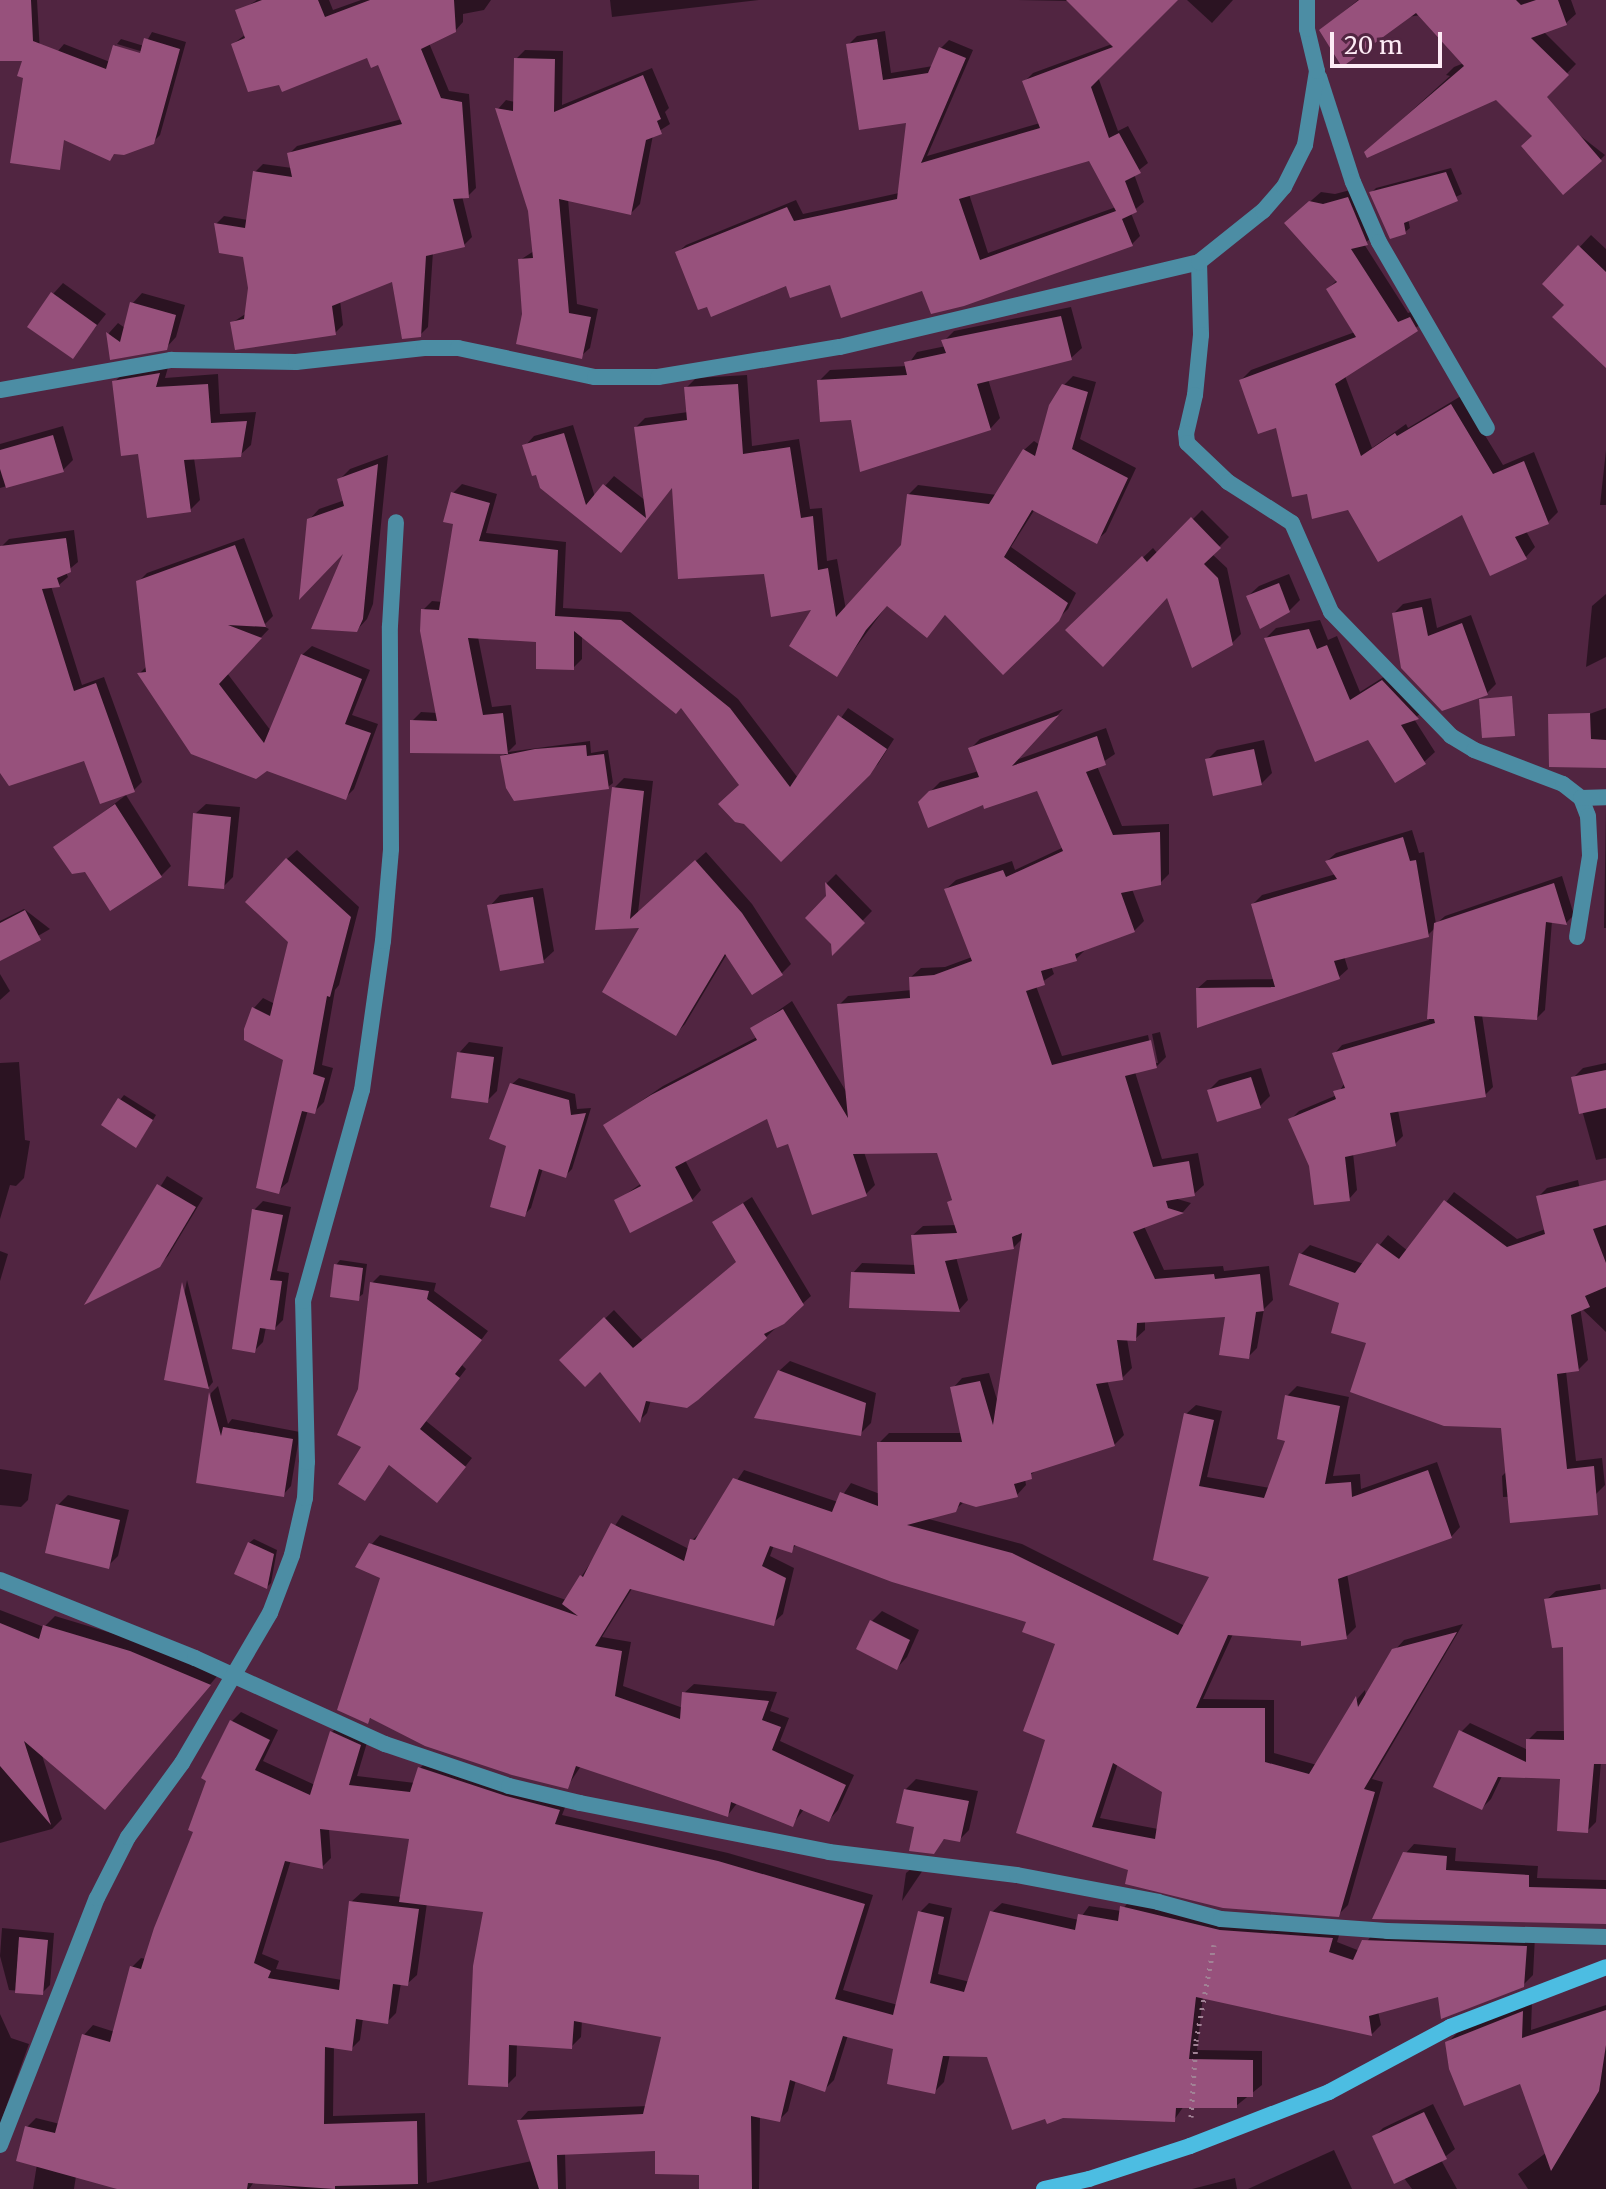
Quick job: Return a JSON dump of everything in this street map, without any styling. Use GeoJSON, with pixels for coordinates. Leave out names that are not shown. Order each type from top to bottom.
{"type":"FeatureCollection","features":[{"type":"Feature","properties":{"kind":"street"},"geometry":{"type":"LineString","coordinates":[[1307,0],[1307,29],[1317,71],[1339,144],[1379,242],[1487,428]]}},
{"type":"Feature","properties":{"kind":"street"},"geometry":{"type":"LineString","coordinates":[[0,390],[171,360],[296,362],[424,348],[458,348],[595,377],[622,380],[658,377],[840,347],[1199,262],[1242,231],[1284,187],[1305,145],[1317,71]]}},
{"type":"Feature","properties":{"kind":"street"},"geometry":{"type":"LineString","coordinates":[[1199,262],[1201,335],[1195,395],[1186,433],[1193,452],[1228,482],[1292,523],[1331,612],[1451,736],[1474,750],[1563,784],[1581,798],[1588,816],[1590,856],[1577,937]]}},
{"type":"Feature","properties":{"kind":"street"},"geometry":{"type":"LineString","coordinates":[[0,2145],[97,1898],[128,1837],[182,1763],[270,1613],[292,1555],[305,1498],[303,1301],[362,1090],[375,1015],[391,849],[390,626],[396,522]]}},
{"type":"Feature","properties":{"kind":"street"},"geometry":{"type":"LineString","coordinates":[[1581,798],[1606,797]]}},
{"type":"Feature","properties":{"kind":"street"},"geometry":{"type":"LineString","coordinates":[[0,1580],[232,1676],[385,1744],[509,1786],[829,1852],[1017,1875],[1158,1902],[1221,1919],[1387,1931],[1606,1937]]}},
{"type":"Feature","properties":{"kind":"street"},"geometry":{"type":"LineString","coordinates":[[1044,2189],[1089,2179],[1190,2146],[1329,2092],[1450,2027],[1606,1967]]}},
{"type":"Feature","properties":{"kind":"path"},"geometry":{"type":"LineString","coordinates":[[1190,2146],[1196,2041],[1204,1984],[1221,1919]]}},
{"type":"Feature","properties":{"kind":"building"},"geometry":{"type":"Polygon","coordinates":[[[0,0],[31,0],[33,41],[106,69],[113,45],[140,53],[144,38],[180,49],[154,144],[124,155],[114,154],[110,161],[64,140],[60,170],[10,163],[23,78],[17,76],[22,61],[0,61],[0,0]]]}},
{"type":"Feature","properties":{"kind":"building"},"geometry":{"type":"Polygon","coordinates":[[[262,0],[318,0],[325,17],[370,0],[454,0],[456,32],[421,49],[441,98],[462,102],[469,198],[453,199],[465,247],[426,256],[421,337],[402,339],[392,282],[332,306],[336,335],[235,350],[230,322],[244,319],[248,288],[243,257],[219,253],[214,223],[245,228],[253,171],[292,177],[287,153],[402,124],[378,65],[371,68],[367,58],[282,92],[279,85],[248,92],[231,44],[245,38],[235,10],[262,0]]]}},
{"type":"Feature","properties":{"kind":"building"},"geometry":{"type":"Polygon","coordinates":[[[1066,0],[1178,0],[1091,87],[1109,138],[1119,133],[1141,173],[1125,181],[1137,212],[1122,219],[1133,246],[964,306],[931,314],[922,291],[841,318],[830,285],[790,298],[786,286],[711,317],[707,307],[698,310],[675,252],[787,207],[794,221],[897,199],[906,123],[859,130],[846,44],[877,39],[883,80],[928,73],[939,47],[966,58],[921,163],[1040,128],[1022,81],[1113,47],[1066,0]],[[1089,161],[959,199],[980,260],[1116,211],[1089,161]]]}},
{"type":"Feature","properties":{"kind":"building"},"geometry":{"type":"Polygon","coordinates":[[[1359,0],[1516,0],[1521,5],[1536,0],[1558,0],[1567,25],[1531,38],[1569,75],[1547,97],[1602,161],[1563,195],[1521,146],[1532,136],[1496,100],[1367,158],[1364,152],[1464,66],[1416,13],[1342,67],[1319,30],[1359,0]]]}},
{"type":"Feature","properties":{"kind":"building"},"geometry":{"type":"Polygon","coordinates":[[[514,58],[555,59],[554,112],[643,75],[661,119],[657,121],[662,134],[646,140],[631,215],[559,199],[569,313],[591,317],[582,359],[516,344],[522,314],[518,259],[533,258],[528,211],[495,108],[513,111],[514,58]]]}},
{"type":"Feature","properties":{"kind":"building"},"geometry":{"type":"Polygon","coordinates":[[[1446,172],[1458,201],[1404,223],[1406,234],[1390,239],[1369,192],[1446,172]]]}},
{"type":"Feature","properties":{"kind":"building"},"geometry":{"type":"Polygon","coordinates":[[[1348,197],[1368,245],[1351,249],[1398,322],[1410,317],[1418,331],[1335,384],[1361,456],[1395,433],[1397,436],[1451,404],[1493,474],[1524,461],[1549,524],[1515,537],[1527,559],[1490,576],[1462,515],[1378,562],[1348,510],[1312,519],[1307,494],[1292,497],[1276,428],[1258,434],[1239,380],[1356,337],[1326,289],[1337,282],[1284,223],[1309,201],[1323,204],[1348,197]]]}},
{"type":"Feature","properties":{"kind":"building"},"geometry":{"type":"Polygon","coordinates":[[[1578,245],[1606,272],[1606,368],[1552,317],[1564,305],[1542,284],[1578,245]]]}},
{"type":"Feature","properties":{"kind":"building"},"geometry":{"type":"Polygon","coordinates":[[[51,292],[97,325],[73,359],[27,327],[51,292]]]}},
{"type":"Feature","properties":{"kind":"building"},"geometry":{"type":"Polygon","coordinates":[[[130,302],[176,315],[167,350],[110,360],[106,332],[120,342],[130,302]]]}},
{"type":"Feature","properties":{"kind":"building"},"geometry":{"type":"Polygon","coordinates":[[[1061,316],[1072,360],[977,384],[991,430],[860,472],[851,420],[820,422],[817,380],[907,375],[904,362],[946,353],[941,340],[1061,316]]]}},
{"type":"Feature","properties":{"kind":"building"},"geometry":{"type":"Polygon","coordinates":[[[160,373],[156,387],[208,384],[211,423],[247,421],[241,457],[184,460],[191,512],[147,518],[138,454],[121,456],[112,381],[160,373]]]}},
{"type":"Feature","properties":{"kind":"building"},"geometry":{"type":"Polygon","coordinates":[[[738,384],[743,454],[790,447],[801,518],[813,516],[818,570],[828,568],[836,617],[901,545],[907,494],[989,504],[1023,449],[1035,456],[1049,405],[1062,384],[1088,392],[1072,449],[1128,478],[1097,544],[1032,510],[1004,557],[1068,603],[1059,621],[1003,675],[945,615],[927,638],[887,606],[866,630],[837,677],[789,646],[811,610],[771,617],[764,574],[678,579],[672,488],[621,553],[540,488],[536,475],[532,476],[522,445],[564,433],[586,505],[603,484],[646,518],[634,427],[687,420],[684,387],[738,384]]]}},
{"type":"Feature","properties":{"kind":"building"},"geometry":{"type":"Polygon","coordinates":[[[53,435],[64,472],[6,488],[0,469],[0,450],[53,435]]]}},
{"type":"Feature","properties":{"kind":"building"},"geometry":{"type":"Polygon","coordinates":[[[378,464],[363,619],[357,632],[311,629],[343,554],[299,600],[307,519],[344,506],[337,479],[378,464]]]}},
{"type":"Feature","properties":{"kind":"building"},"geometry":{"type":"Polygon","coordinates":[[[451,492],[490,503],[479,541],[558,550],[555,616],[621,620],[730,708],[790,787],[838,715],[887,749],[870,775],[781,862],[744,824],[735,822],[718,804],[739,785],[681,708],[676,714],[574,631],[574,670],[536,669],[536,642],[468,638],[483,715],[503,713],[508,754],[410,753],[410,720],[437,721],[420,631],[421,609],[439,610],[453,524],[443,522],[451,492]]]}},
{"type":"Feature","properties":{"kind":"building"},"geometry":{"type":"Polygon","coordinates":[[[1191,517],[1221,548],[1204,564],[1218,578],[1233,645],[1192,668],[1167,598],[1103,667],[1065,630],[1142,556],[1147,562],[1191,517]]]}},
{"type":"Feature","properties":{"kind":"building"},"geometry":{"type":"Polygon","coordinates":[[[66,538],[71,572],[57,578],[60,587],[42,589],[74,691],[96,683],[135,792],[100,804],[84,761],[9,786],[0,773],[0,546],[66,538]]]}},
{"type":"Feature","properties":{"kind":"building"},"geometry":{"type":"Polygon","coordinates":[[[235,545],[266,627],[228,625],[262,638],[219,684],[264,743],[301,654],[362,679],[345,724],[371,733],[346,800],[267,771],[256,779],[191,754],[137,673],[146,672],[136,581],[235,545]]]}},
{"type":"Feature","properties":{"kind":"building"},"geometry":{"type":"Polygon","coordinates":[[[1279,583],[1290,612],[1260,629],[1246,596],[1279,583]]]}},
{"type":"Feature","properties":{"kind":"building"},"geometry":{"type":"Polygon","coordinates":[[[1422,607],[1428,636],[1462,623],[1488,695],[1442,711],[1401,668],[1392,613],[1422,607]]]}},
{"type":"Feature","properties":{"kind":"building"},"geometry":{"type":"Polygon","coordinates":[[[1309,629],[1317,649],[1327,645],[1350,700],[1382,680],[1419,719],[1401,725],[1426,764],[1395,783],[1368,740],[1315,762],[1264,638],[1309,629]]]}},
{"type":"Feature","properties":{"kind":"building"},"geometry":{"type":"Polygon","coordinates":[[[1512,696],[1515,736],[1482,738],[1479,699],[1512,696]]]}},
{"type":"Feature","properties":{"kind":"building"},"geometry":{"type":"Polygon","coordinates":[[[1590,713],[1591,739],[1606,740],[1606,768],[1549,767],[1548,714],[1590,713]]]}},
{"type":"Feature","properties":{"kind":"building"},"geometry":{"type":"Polygon","coordinates":[[[1059,715],[1012,766],[1097,736],[1106,765],[1086,772],[1113,835],[1160,832],[1161,885],[1121,893],[1135,932],[1075,954],[1077,961],[1041,971],[1045,985],[1026,991],[1052,1065],[1151,1040],[1157,1068],[1125,1076],[1153,1167],[1189,1161],[1195,1196],[1166,1201],[1168,1208],[1184,1213],[1133,1232],[1155,1279],[1214,1274],[1215,1279],[1260,1274],[1264,1311],[1256,1312],[1249,1359],[1219,1355],[1225,1317],[1137,1323],[1136,1341],[1117,1340],[1123,1380],[1096,1384],[1115,1446],[1031,1473],[1032,1479],[1014,1484],[1018,1497],[976,1507],[960,1502],[956,1512],[907,1525],[1012,1553],[1178,1635],[1209,1577],[1153,1560],[1184,1413],[1214,1420],[1199,1486],[1264,1498],[1285,1441],[1277,1439],[1285,1395],[1340,1406],[1325,1484],[1351,1482],[1352,1497],[1428,1470],[1452,1538],[1338,1579],[1347,1639],[1301,1646],[1301,1641],[1228,1635],[1196,1708],[1265,1708],[1265,1762],[1309,1774],[1356,1696],[1358,1707],[1392,1649],[1457,1632],[1364,1789],[1375,1792],[1339,1917],[1223,1908],[1125,1884],[1128,1870],[1016,1833],[1045,1740],[1023,1731],[1055,1644],[1022,1632],[1026,1622],[892,1582],[794,1545],[792,1553],[770,1546],[762,1566],[786,1578],[774,1626],[630,1589],[595,1646],[622,1651],[615,1696],[680,1719],[682,1692],[769,1701],[762,1720],[781,1727],[772,1750],[846,1785],[829,1822],[800,1809],[793,1827],[731,1802],[728,1817],[576,1766],[568,1789],[512,1775],[425,1746],[370,1718],[368,1724],[337,1710],[380,1578],[355,1567],[369,1543],[578,1616],[562,1604],[580,1575],[583,1577],[611,1523],[684,1561],[690,1539],[695,1540],[733,1478],[832,1512],[840,1492],[878,1506],[877,1442],[962,1442],[950,1387],[980,1381],[993,1425],[1022,1233],[1012,1237],[1014,1249],[945,1261],[960,1312],[849,1308],[851,1272],[915,1274],[911,1235],[957,1233],[947,1202],[952,1200],[937,1153],[853,1154],[867,1196],[812,1215],[788,1144],[777,1148],[767,1119],[675,1167],[693,1201],[630,1233],[614,1200],[641,1186],[603,1125],[651,1095],[757,1040],[750,1028],[783,1009],[848,1118],[837,1004],[910,998],[909,977],[934,975],[972,961],[944,889],[1003,870],[1006,877],[1063,851],[1037,791],[984,809],[983,805],[928,828],[918,802],[929,791],[979,777],[968,748],[1059,715]],[[1113,1763],[1092,1827],[1155,1839],[1162,1792],[1113,1763]]]}},
{"type":"Feature","properties":{"kind":"building"},"geometry":{"type":"Polygon","coordinates":[[[586,745],[587,756],[604,754],[609,789],[514,801],[506,788],[500,756],[535,749],[586,745]]]}},
{"type":"Feature","properties":{"kind":"building"},"geometry":{"type":"Polygon","coordinates":[[[1254,749],[1262,785],[1213,796],[1205,759],[1254,749]]]}},
{"type":"Feature","properties":{"kind":"building"},"geometry":{"type":"Polygon","coordinates":[[[612,787],[644,791],[630,919],[695,860],[742,913],[783,975],[752,995],[725,954],[676,1036],[602,992],[639,928],[595,930],[612,787]]]}},
{"type":"Feature","properties":{"kind":"building"},"geometry":{"type":"Polygon","coordinates":[[[115,804],[162,877],[110,911],[85,872],[72,874],[53,847],[115,804]]]}},
{"type":"Feature","properties":{"kind":"building"},"geometry":{"type":"Polygon","coordinates":[[[193,813],[231,817],[224,889],[188,886],[193,813]]]}},
{"type":"Feature","properties":{"kind":"building"},"geometry":{"type":"Polygon","coordinates":[[[1403,837],[1410,861],[1416,860],[1429,937],[1334,961],[1340,979],[1197,1028],[1196,988],[1275,987],[1251,904],[1337,879],[1325,861],[1403,837]]]}},
{"type":"Feature","properties":{"kind":"building"},"geometry":{"type":"Polygon","coordinates":[[[286,858],[351,917],[330,997],[327,996],[313,1074],[325,1078],[315,1114],[302,1111],[279,1194],[256,1188],[283,1060],[244,1040],[244,1029],[252,1007],[270,1016],[288,942],[245,902],[286,858]]]}},
{"type":"Feature","properties":{"kind":"building"},"geometry":{"type":"Polygon","coordinates":[[[825,882],[865,923],[832,956],[831,944],[805,918],[826,896],[825,882]]]}},
{"type":"Feature","properties":{"kind":"building"},"geometry":{"type":"Polygon","coordinates":[[[1554,883],[1567,925],[1546,922],[1537,1020],[1474,1016],[1486,1097],[1390,1113],[1396,1146],[1345,1157],[1350,1201],[1314,1205],[1309,1166],[1288,1119],[1336,1099],[1333,1091],[1345,1088],[1332,1053],[1435,1023],[1434,1019],[1427,1019],[1434,923],[1554,883]]]}},
{"type":"Feature","properties":{"kind":"building"},"geometry":{"type":"Polygon","coordinates":[[[533,897],[544,963],[500,971],[487,905],[533,897]]]}},
{"type":"Feature","properties":{"kind":"building"},"geometry":{"type":"Polygon","coordinates":[[[25,910],[41,940],[0,961],[0,923],[25,910]]]}},
{"type":"Feature","properties":{"kind":"building"},"geometry":{"type":"Polygon","coordinates":[[[457,1052],[494,1057],[488,1103],[451,1098],[457,1052]]]}},
{"type":"Feature","properties":{"kind":"building"},"geometry":{"type":"Polygon","coordinates":[[[1606,1070],[1606,1108],[1579,1114],[1571,1077],[1606,1070]]]}},
{"type":"Feature","properties":{"kind":"building"},"geometry":{"type":"Polygon","coordinates":[[[1251,1077],[1261,1108],[1217,1122],[1207,1090],[1251,1077]]]}},
{"type":"Feature","properties":{"kind":"building"},"geometry":{"type":"Polygon","coordinates":[[[510,1083],[569,1100],[571,1115],[586,1113],[566,1178],[539,1169],[525,1217],[490,1207],[506,1146],[489,1139],[510,1083]]]}},
{"type":"Feature","properties":{"kind":"building"},"geometry":{"type":"Polygon","coordinates":[[[118,1098],[153,1120],[136,1148],[101,1125],[118,1098]]]}},
{"type":"Feature","properties":{"kind":"building"},"geometry":{"type":"Polygon","coordinates":[[[1606,1180],[1606,1225],[1593,1229],[1606,1263],[1606,1287],[1585,1296],[1590,1307],[1571,1315],[1579,1371],[1557,1374],[1567,1469],[1594,1466],[1598,1515],[1510,1523],[1501,1428],[1444,1426],[1350,1392],[1366,1343],[1331,1333],[1339,1303],[1289,1285],[1299,1253],[1355,1273],[1377,1243],[1399,1259],[1444,1200],[1507,1247],[1545,1234],[1536,1196],[1606,1180]]]}},
{"type":"Feature","properties":{"kind":"building"},"geometry":{"type":"Polygon","coordinates":[[[157,1184],[196,1207],[160,1267],[84,1305],[157,1184]]]}},
{"type":"Feature","properties":{"kind":"building"},"geometry":{"type":"Polygon","coordinates":[[[743,1203],[804,1305],[784,1324],[764,1334],[767,1338],[687,1408],[646,1401],[640,1423],[600,1372],[585,1387],[559,1360],[604,1317],[633,1348],[736,1262],[712,1222],[743,1203]]]}},
{"type":"Feature","properties":{"kind":"building"},"geometry":{"type":"Polygon","coordinates":[[[252,1209],[283,1215],[270,1280],[282,1281],[275,1330],[260,1328],[255,1353],[232,1349],[252,1209]]]}},
{"type":"Feature","properties":{"kind":"building"},"geometry":{"type":"Polygon","coordinates":[[[334,1264],[363,1268],[359,1301],[330,1297],[334,1264]]]}},
{"type":"Feature","properties":{"kind":"building"},"geometry":{"type":"Polygon","coordinates":[[[182,1282],[209,1389],[164,1380],[182,1282]]]}},
{"type":"Feature","properties":{"kind":"building"},"geometry":{"type":"Polygon","coordinates":[[[370,1282],[429,1291],[427,1299],[482,1340],[455,1374],[460,1378],[420,1429],[466,1467],[437,1503],[389,1465],[365,1501],[338,1484],[361,1447],[337,1435],[358,1389],[370,1282]]]}},
{"type":"Feature","properties":{"kind":"building"},"geometry":{"type":"Polygon","coordinates":[[[778,1370],[866,1403],[861,1436],[754,1418],[778,1370]]]}},
{"type":"Feature","properties":{"kind":"building"},"geometry":{"type":"Polygon","coordinates":[[[209,1392],[221,1436],[223,1427],[293,1439],[284,1497],[196,1483],[209,1392]]]}},
{"type":"Feature","properties":{"kind":"building"},"geometry":{"type":"Polygon","coordinates":[[[56,1504],[120,1520],[109,1569],[45,1553],[56,1504]]]}},
{"type":"Feature","properties":{"kind":"building"},"geometry":{"type":"Polygon","coordinates":[[[248,1542],[274,1554],[267,1589],[234,1574],[248,1542]]]}},
{"type":"Feature","properties":{"kind":"building"},"geometry":{"type":"Polygon","coordinates":[[[1606,1589],[1606,1764],[1594,1764],[1588,1833],[1557,1831],[1560,1779],[1498,1777],[1482,1810],[1433,1787],[1459,1730],[1526,1762],[1526,1739],[1564,1740],[1563,1647],[1552,1648],[1544,1599],[1606,1589]]]}},
{"type":"Feature","properties":{"kind":"building"},"geometry":{"type":"Polygon","coordinates":[[[870,1620],[910,1640],[897,1670],[856,1649],[870,1620]]]}},
{"type":"Feature","properties":{"kind":"building"},"geometry":{"type":"Polygon","coordinates":[[[0,1623],[39,1639],[43,1625],[130,1651],[211,1685],[105,1810],[24,1741],[51,1825],[0,1766],[0,1623]]]}},
{"type":"Feature","properties":{"kind":"building"},"geometry":{"type":"Polygon","coordinates":[[[230,1720],[270,1740],[255,1770],[310,1795],[330,1731],[361,1745],[349,1785],[410,1792],[418,1767],[560,1810],[555,1824],[718,1861],[865,1904],[835,1999],[893,2015],[918,1911],[944,1917],[930,1983],[964,1992],[990,1911],[1075,1930],[1078,1914],[1118,1921],[1120,1906],[1220,1930],[1333,1938],[1329,1952],[1353,1960],[1362,1940],[1527,1946],[1524,1987],[1441,2019],[1438,1997],[1369,2016],[1372,2036],[1196,1997],[1189,2059],[1253,2060],[1253,2097],[1237,2097],[1237,2108],[1176,2108],[1175,2122],[1063,2118],[1047,2124],[1045,2119],[1012,2130],[987,2057],[943,2056],[935,2094],[887,2084],[893,2049],[843,2036],[825,2092],[790,2080],[780,2122],[751,2116],[752,2189],[699,2189],[699,2175],[655,2174],[655,2151],[557,2155],[558,2189],[539,2189],[517,2120],[643,2114],[661,2037],[574,2021],[572,2049],[509,2045],[508,2087],[468,2085],[473,1966],[483,1912],[399,1902],[409,1839],[320,1829],[323,1869],[285,1861],[254,1963],[271,1971],[268,1978],[339,1990],[349,1901],[419,1909],[408,1986],[393,1984],[388,2024],[356,2019],[352,2051],[325,2047],[324,2124],[417,2121],[418,2184],[335,2186],[335,2189],[248,2183],[247,2189],[117,2189],[16,2161],[25,2126],[55,2133],[82,2034],[110,2042],[130,1966],[141,1969],[193,1832],[188,1830],[206,1781],[201,1778],[230,1720]]]}},
{"type":"Feature","properties":{"kind":"building"},"geometry":{"type":"Polygon","coordinates":[[[904,1789],[969,1801],[960,1842],[944,1839],[934,1854],[909,1851],[914,1827],[896,1823],[904,1789]]]}},
{"type":"Feature","properties":{"kind":"building"},"geometry":{"type":"Polygon","coordinates":[[[1403,1852],[1447,1856],[1446,1870],[1529,1875],[1529,1887],[1606,1889],[1606,1924],[1372,1919],[1403,1852]]]}},
{"type":"Feature","properties":{"kind":"building"},"geometry":{"type":"Polygon","coordinates":[[[19,1937],[48,1940],[43,1995],[15,1993],[19,1937]]]}},
{"type":"Feature","properties":{"kind":"building"},"geometry":{"type":"Polygon","coordinates":[[[1606,2010],[1606,2045],[1599,2091],[1551,2171],[1520,2084],[1464,2106],[1449,2069],[1445,2042],[1523,2011],[1522,2038],[1606,2010]]]}},
{"type":"Feature","properties":{"kind":"building"},"geometry":{"type":"Polygon","coordinates":[[[1424,2112],[1447,2159],[1394,2184],[1372,2136],[1424,2112]]]}}]}
